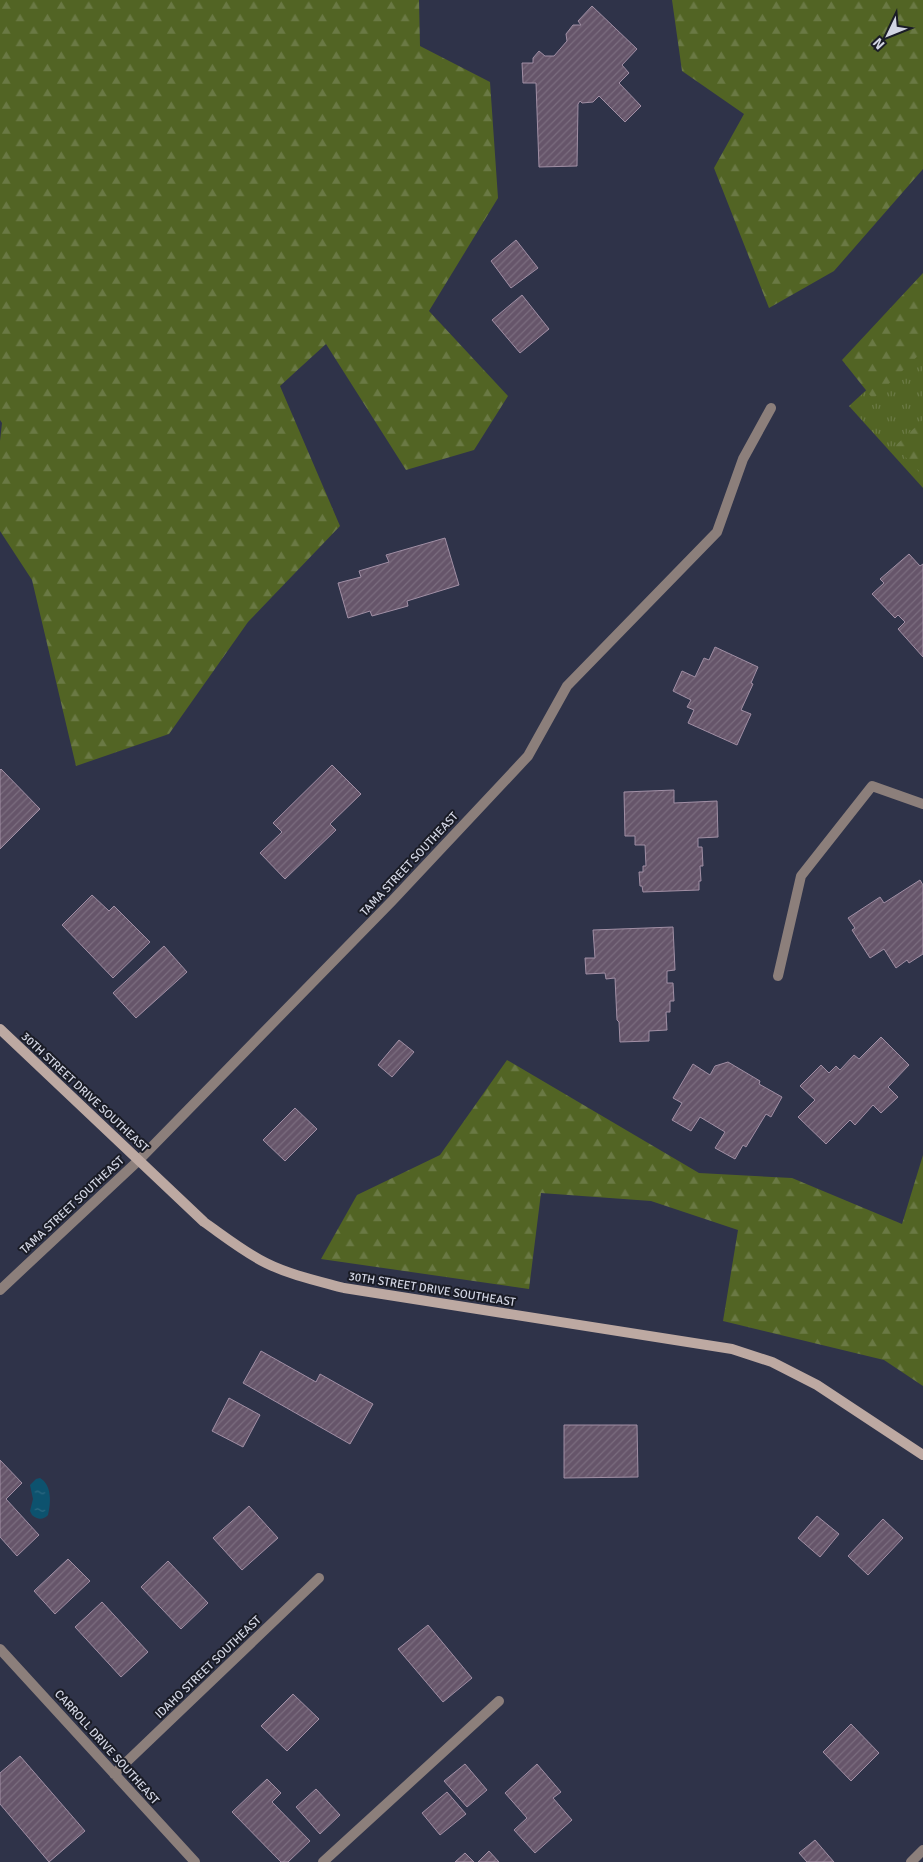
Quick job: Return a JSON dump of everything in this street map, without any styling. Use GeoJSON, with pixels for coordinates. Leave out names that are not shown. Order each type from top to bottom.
{"type":"FeatureCollection","features":[{"type":"Feature","properties":{"kind":"main road","name":"30TH STREET DRIVE SOUTHEAST"},"geometry":{"type":"LineString","coordinates":[[0,1029],[204,1222],[234,1244],[266,1263],[293,1274],[344,1288],[732,1349],[772,1362],[817,1385],[923,1455]]}},
{"type":"Feature","properties":{"kind":"street","name":"TAMA STREET SOUTHEAST"},"geometry":{"type":"LineString","coordinates":[[0,1290],[139,1160],[392,901],[528,756],[567,686],[717,532],[743,459],[771,408]]}},
{"type":"Feature","properties":{"kind":"street"},"geometry":{"type":"LineString","coordinates":[[778,976],[801,876],[872,786],[923,804]]}},
{"type":"Feature","properties":{"kind":"street","name":"IDAHO STREET SOUTHEAST"},"geometry":{"type":"LineString","coordinates":[[114,1774],[319,1578]]}},
{"type":"Feature","properties":{"kind":"street","name":"CARROLL DRIVE SOUTHEAST"},"geometry":{"type":"LineString","coordinates":[[0,1649],[195,1862]]}},
{"type":"Feature","properties":{"kind":"street"},"geometry":{"type":"LineString","coordinates":[[323,1862],[499,1701]]}},
{"type":"Feature","properties":{"kind":"street"},"geometry":{"type":"LineString","coordinates":[[911,1862],[923,1850]]}},
{"type":"Feature","properties":{"kind":"green space"},"geometry":{"type":"Polygon","coordinates":[[[0,0],[419,0],[420,46],[490,82],[498,198],[429,311],[508,396],[474,450],[406,470],[326,344],[280,386],[340,526],[248,622],[169,734],[76,766],[32,580],[0,531],[0,441],[2,423],[0,420],[0,0]]]}},
{"type":"Feature","properties":{"kind":"green space"},"geometry":{"type":"Polygon","coordinates":[[[672,0],[923,0],[923,169],[834,271],[769,308],[714,168],[744,114],[682,71],[672,0]]]}},
{"type":"Feature","properties":{"kind":"green space"},"geometry":{"type":"Polygon","coordinates":[[[923,273],[923,351],[873,399],[842,360],[923,273]]]}},
{"type":"Feature","properties":{"kind":"green space"},"geometry":{"type":"Polygon","coordinates":[[[923,338],[923,488],[849,406],[923,338]]]}},
{"type":"Feature","properties":{"kind":"green space"},"geometry":{"type":"Polygon","coordinates":[[[923,420],[923,475],[895,446],[923,420]]]}},
{"type":"Feature","properties":{"kind":"green space"},"geometry":{"type":"Polygon","coordinates":[[[507,1060],[699,1173],[792,1178],[902,1224],[923,1155],[923,1386],[884,1360],[723,1321],[738,1230],[651,1201],[541,1193],[529,1289],[321,1259],[357,1195],[440,1155],[507,1060]]]}},
{"type":"Feature","properties":{"kind":"water"},"geometry":{"type":"Polygon","coordinates":[[[40,1478],[49,1490],[50,1505],[48,1515],[40,1519],[32,1515],[30,1511],[33,1499],[30,1485],[40,1478]]]}},
{"type":"Feature","properties":{"kind":"building"},"geometry":{"type":"Polygon","coordinates":[[[592,6],[637,49],[622,65],[629,73],[619,83],[641,106],[625,122],[599,96],[593,102],[582,103],[580,101],[578,104],[577,166],[539,167],[536,83],[523,83],[522,63],[533,63],[533,58],[539,51],[545,56],[554,56],[567,41],[566,34],[573,25],[581,25],[578,21],[592,6]]]}},
{"type":"Feature","properties":{"kind":"building"},"geometry":{"type":"Polygon","coordinates":[[[516,240],[538,268],[511,288],[491,261],[516,240]]]}},
{"type":"Feature","properties":{"kind":"building"},"geometry":{"type":"Polygon","coordinates":[[[522,295],[549,329],[520,353],[492,320],[522,295]]]}},
{"type":"Feature","properties":{"kind":"building"},"geometry":{"type":"Polygon","coordinates":[[[445,538],[459,585],[407,601],[408,606],[372,616],[370,611],[348,618],[338,583],[361,577],[359,571],[389,562],[386,555],[445,538]]]}},
{"type":"Feature","properties":{"kind":"building"},"geometry":{"type":"Polygon","coordinates":[[[909,554],[920,566],[923,564],[923,657],[898,629],[905,622],[898,615],[895,618],[872,594],[884,583],[880,579],[909,554]]]}},
{"type":"Feature","properties":{"kind":"building"},"geometry":{"type":"Polygon","coordinates":[[[715,647],[758,667],[751,683],[753,684],[741,710],[751,714],[737,745],[688,723],[694,710],[687,707],[691,700],[673,691],[682,671],[695,677],[704,658],[709,660],[715,647]]]}},
{"type":"Feature","properties":{"kind":"building"},"geometry":{"type":"Polygon","coordinates":[[[332,765],[361,794],[330,824],[336,830],[285,879],[260,853],[282,832],[273,823],[332,765]]]}},
{"type":"Feature","properties":{"kind":"building"},"geometry":{"type":"Polygon","coordinates":[[[0,770],[40,809],[0,849],[0,770]]]}},
{"type":"Feature","properties":{"kind":"building"},"geometry":{"type":"Polygon","coordinates":[[[674,790],[674,803],[717,801],[718,837],[698,838],[698,847],[702,847],[703,866],[700,866],[701,881],[699,881],[699,890],[643,892],[642,886],[640,886],[639,872],[643,872],[643,866],[646,866],[645,845],[635,845],[635,836],[625,836],[624,792],[674,790]]]}},
{"type":"Feature","properties":{"kind":"building"},"geometry":{"type":"Polygon","coordinates":[[[920,880],[923,885],[923,954],[909,963],[907,960],[896,968],[884,949],[870,958],[852,930],[855,928],[848,918],[880,897],[884,903],[920,880]]]}},
{"type":"Feature","properties":{"kind":"building"},"geometry":{"type":"Polygon","coordinates":[[[92,895],[109,911],[114,906],[150,942],[113,978],[62,925],[92,895]]]}},
{"type":"Feature","properties":{"kind":"building"},"geometry":{"type":"Polygon","coordinates":[[[673,927],[675,970],[667,971],[667,983],[673,983],[674,1001],[670,1001],[670,1012],[666,1012],[667,1030],[649,1031],[649,1041],[620,1042],[615,978],[606,979],[605,973],[586,974],[585,958],[595,958],[593,930],[673,927]]]}},
{"type":"Feature","properties":{"kind":"building"},"geometry":{"type":"Polygon","coordinates":[[[164,946],[187,972],[136,1018],[113,993],[164,946]]]}},
{"type":"Feature","properties":{"kind":"building"},"geometry":{"type":"Polygon","coordinates":[[[881,1037],[909,1065],[888,1087],[898,1097],[881,1113],[873,1105],[855,1125],[850,1120],[826,1144],[798,1117],[815,1100],[800,1086],[821,1065],[829,1073],[836,1066],[840,1070],[854,1055],[859,1059],[881,1037]]]}},
{"type":"Feature","properties":{"kind":"building"},"geometry":{"type":"Polygon","coordinates":[[[399,1040],[414,1052],[392,1077],[378,1065],[399,1040]]]}},
{"type":"Feature","properties":{"kind":"building"},"geometry":{"type":"Polygon","coordinates":[[[728,1062],[760,1081],[759,1084],[782,1097],[771,1117],[766,1114],[746,1147],[743,1145],[735,1159],[715,1148],[725,1132],[700,1117],[691,1131],[672,1120],[682,1103],[673,1098],[693,1064],[710,1075],[715,1066],[728,1062]]]}},
{"type":"Feature","properties":{"kind":"building"},"geometry":{"type":"Polygon","coordinates":[[[295,1108],[317,1129],[285,1161],[263,1140],[295,1108]]]}},
{"type":"Feature","properties":{"kind":"building"},"geometry":{"type":"Polygon","coordinates":[[[261,1351],[316,1382],[320,1374],[373,1404],[350,1444],[243,1383],[261,1351]]]}},
{"type":"Feature","properties":{"kind":"building"},"geometry":{"type":"Polygon","coordinates":[[[229,1398],[260,1415],[243,1447],[212,1431],[229,1398]]]}},
{"type":"Feature","properties":{"kind":"building"},"geometry":{"type":"Polygon","coordinates":[[[564,1425],[637,1425],[638,1477],[564,1478],[564,1425]]]}},
{"type":"Feature","properties":{"kind":"building"},"geometry":{"type":"Polygon","coordinates":[[[0,1460],[22,1483],[6,1499],[39,1535],[17,1556],[0,1537],[0,1460]]]}},
{"type":"Feature","properties":{"kind":"building"},"geometry":{"type":"Polygon","coordinates":[[[249,1506],[278,1538],[242,1570],[213,1538],[249,1506]]]}},
{"type":"Feature","properties":{"kind":"building"},"geometry":{"type":"Polygon","coordinates":[[[817,1516],[839,1534],[820,1557],[798,1538],[817,1516]]]}},
{"type":"Feature","properties":{"kind":"building"},"geometry":{"type":"Polygon","coordinates":[[[883,1519],[903,1538],[868,1575],[848,1556],[883,1519]]]}},
{"type":"Feature","properties":{"kind":"building"},"geometry":{"type":"Polygon","coordinates":[[[68,1559],[90,1581],[55,1614],[34,1591],[68,1559]]]}},
{"type":"Feature","properties":{"kind":"building"},"geometry":{"type":"Polygon","coordinates":[[[168,1561],[208,1603],[181,1629],[141,1587],[168,1561]]]}},
{"type":"Feature","properties":{"kind":"building"},"geometry":{"type":"Polygon","coordinates":[[[102,1602],[148,1652],[121,1677],[75,1627],[102,1602]]]}},
{"type":"Feature","properties":{"kind":"building"},"geometry":{"type":"Polygon","coordinates":[[[428,1625],[472,1678],[443,1702],[398,1649],[428,1625]]]}},
{"type":"Feature","properties":{"kind":"building"},"geometry":{"type":"Polygon","coordinates":[[[293,1694],[319,1719],[287,1751],[261,1726],[293,1694]]]}},
{"type":"Feature","properties":{"kind":"building"},"geometry":{"type":"Polygon","coordinates":[[[851,1724],[879,1753],[851,1781],[823,1752],[851,1724]]]}},
{"type":"Feature","properties":{"kind":"building"},"geometry":{"type":"Polygon","coordinates":[[[20,1756],[85,1831],[49,1862],[0,1804],[0,1773],[20,1756]]]}},
{"type":"Feature","properties":{"kind":"building"},"geometry":{"type":"Polygon","coordinates":[[[465,1764],[487,1790],[467,1807],[444,1781],[465,1764]]]}},
{"type":"Feature","properties":{"kind":"building"},"geometry":{"type":"Polygon","coordinates":[[[537,1764],[561,1792],[553,1798],[572,1820],[535,1853],[514,1830],[527,1818],[505,1793],[537,1764]]]}},
{"type":"Feature","properties":{"kind":"building"},"geometry":{"type":"Polygon","coordinates":[[[267,1779],[281,1793],[272,1802],[310,1841],[288,1862],[281,1862],[232,1812],[267,1779]]]}},
{"type":"Feature","properties":{"kind":"building"},"geometry":{"type":"Polygon","coordinates":[[[316,1789],[340,1815],[320,1834],[296,1807],[316,1789]]]}},
{"type":"Feature","properties":{"kind":"building"},"geometry":{"type":"Polygon","coordinates":[[[447,1792],[466,1814],[440,1835],[422,1813],[447,1792]]]}},
{"type":"Feature","properties":{"kind":"building"},"geometry":{"type":"Polygon","coordinates":[[[815,1840],[834,1862],[807,1862],[799,1853],[815,1840]]]}},
{"type":"Feature","properties":{"kind":"building"},"geometry":{"type":"Polygon","coordinates":[[[489,1851],[499,1862],[478,1862],[489,1851]]]}},
{"type":"Feature","properties":{"kind":"building"},"geometry":{"type":"Polygon","coordinates":[[[465,1853],[474,1862],[455,1862],[465,1853]]]}}]}
